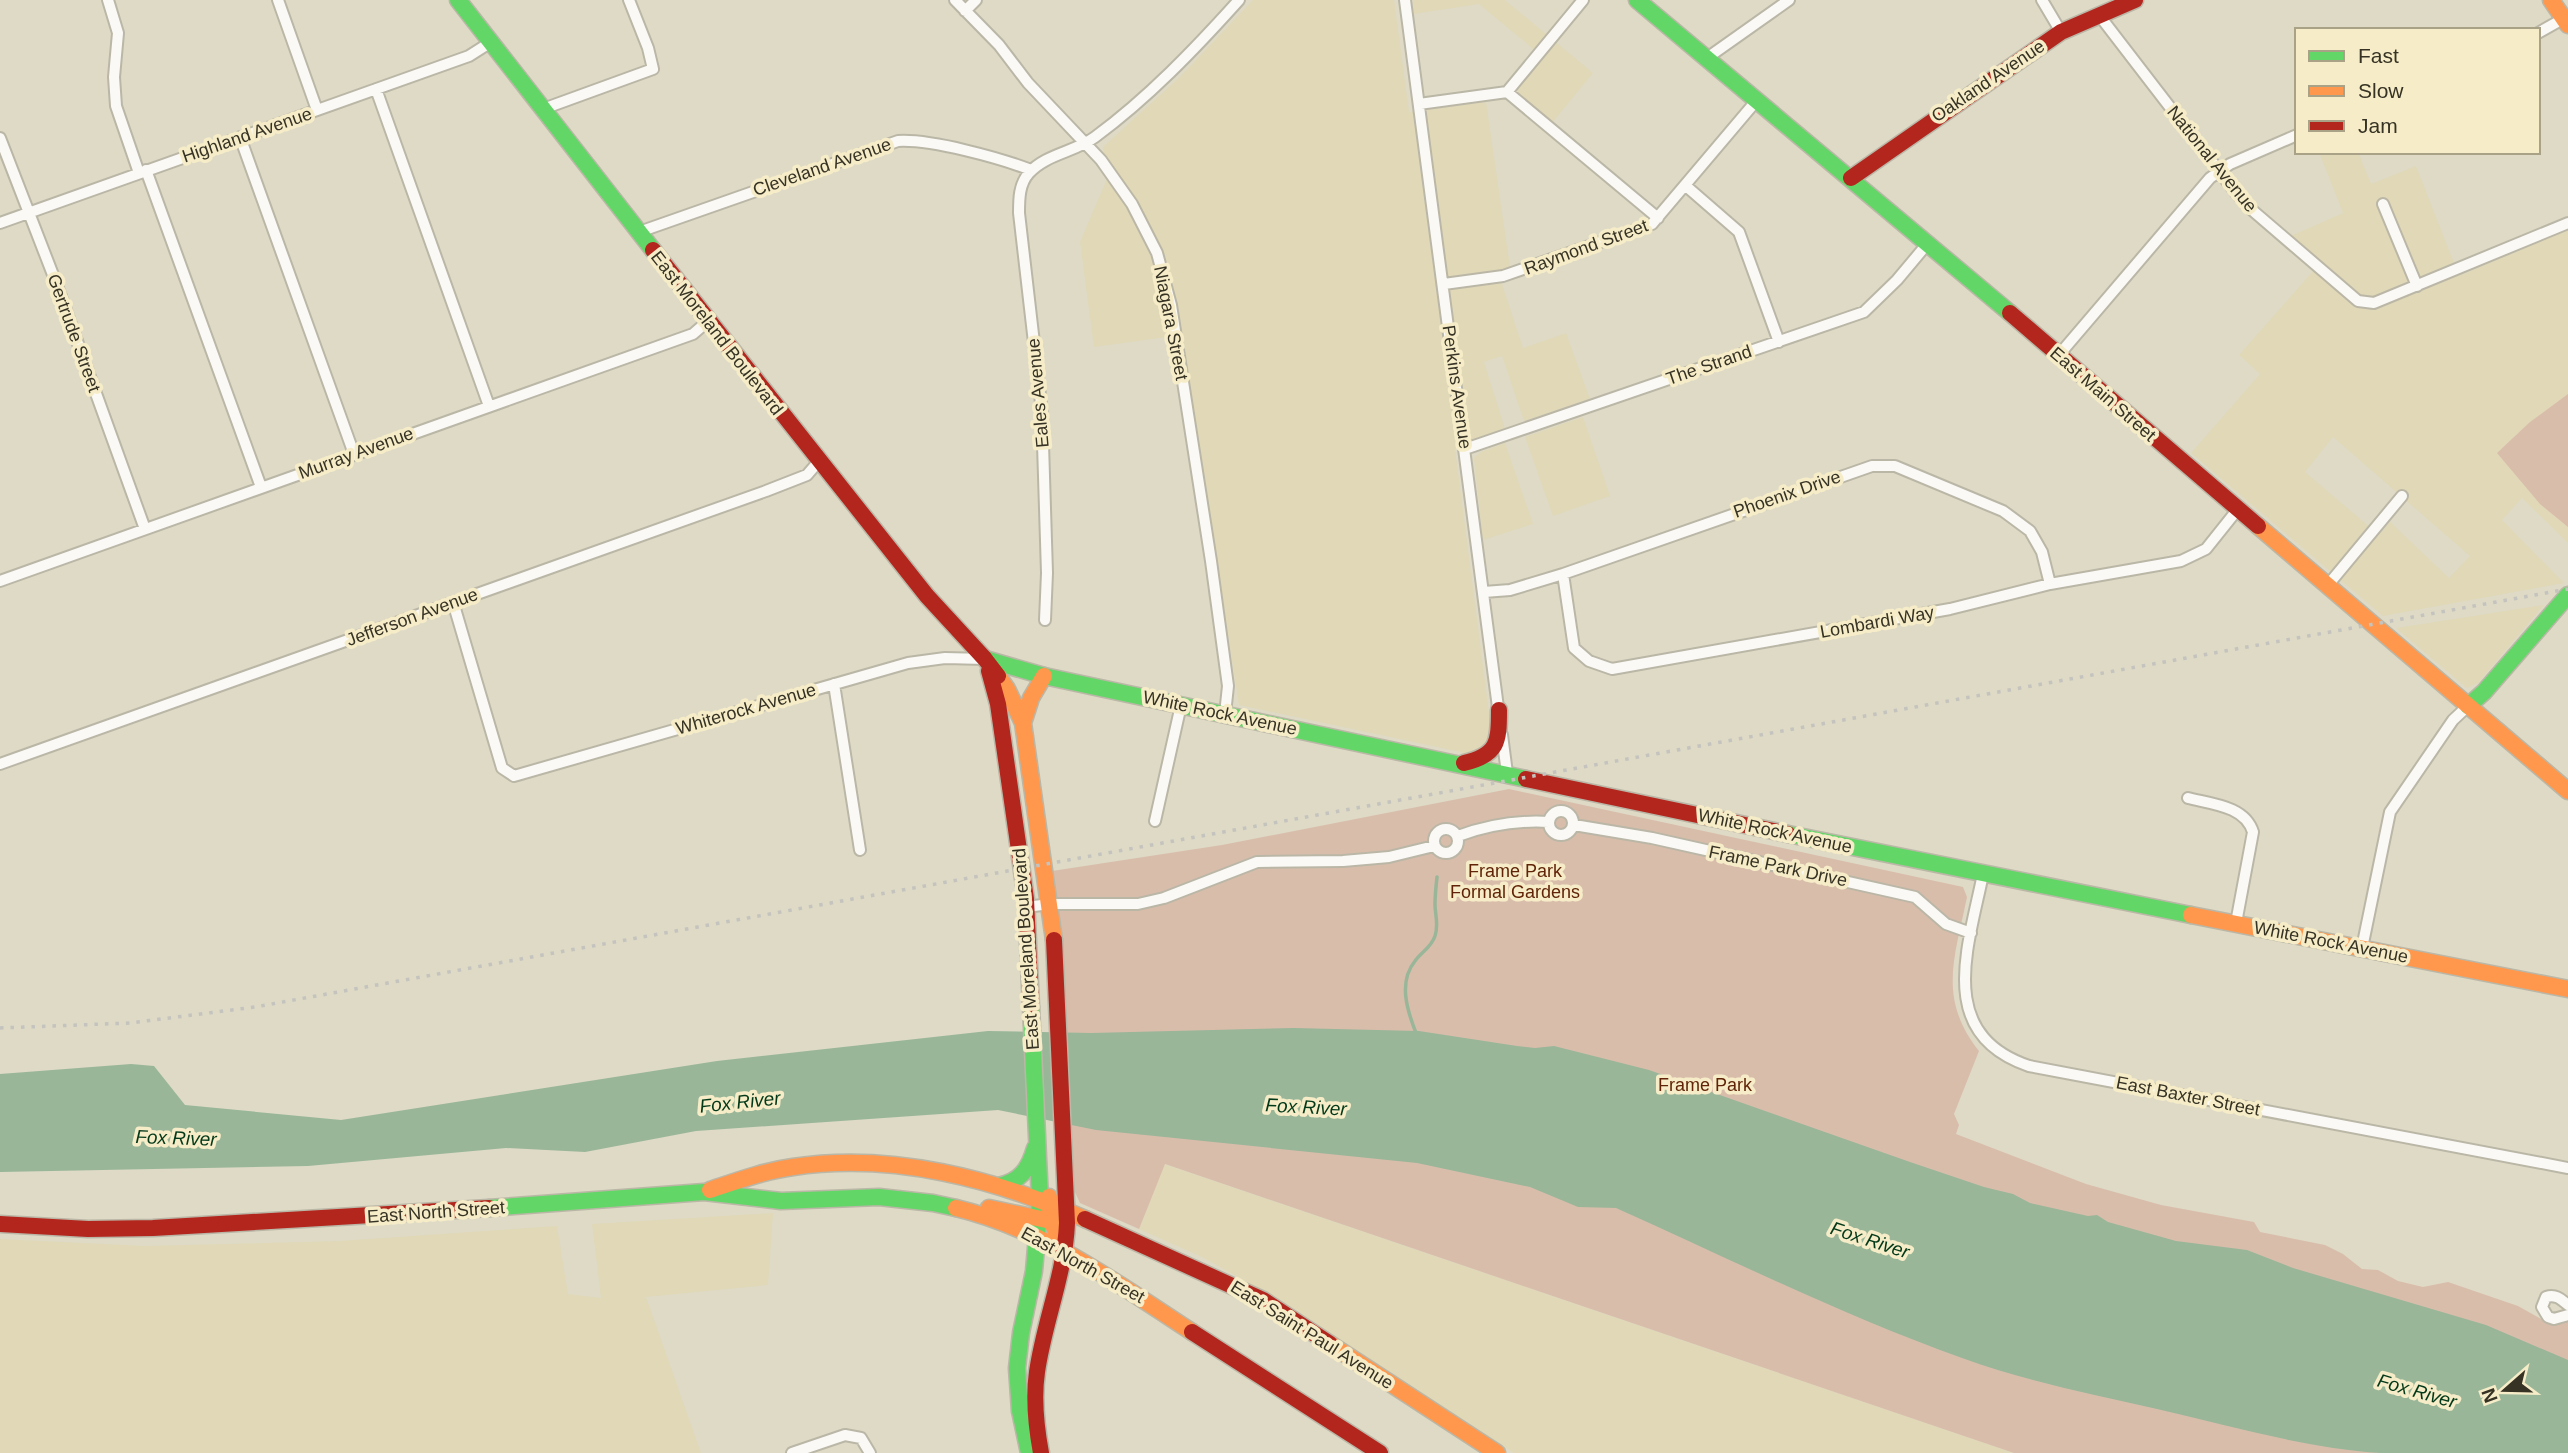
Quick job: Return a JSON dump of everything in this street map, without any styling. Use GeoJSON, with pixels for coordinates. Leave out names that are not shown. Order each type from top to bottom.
{"type":"FeatureCollection","features":[{"type":"Feature","properties":{"kind":"main road","name":"East Moreland Boulevard"},"geometry":{"type":"LineString","coordinates":[[458,0],[819,461],[927,596],[985,659],[1007,689],[1023,723],[1051,904],[1060,1025],[1068,1212],[1065,1251],[1035,1371],[1034,1412],[1041,1453]]}},
{"type":"Feature","properties":{"kind":"main road","name":"East Main Street"},"geometry":{"type":"LineString","coordinates":[[1637,0],[1928,243],[2468,706],[2566,786]]}},
{"type":"Feature","properties":{"kind":"main road","name":"Oakland Avenue"},"geometry":{"type":"LineString","coordinates":[[1851,178],[2061,32],[2134,0]]}},
{"type":"Feature","properties":{"kind":"main road"},"geometry":{"type":"LineString","coordinates":[[2551,0],[2566,20]]}},
{"type":"Feature","properties":{"kind":"main road"},"geometry":{"type":"LineString","coordinates":[[2468,706],[2492,683],[2568,595]]}},
{"type":"Feature","properties":{"kind":"main road","name":"East Moreland Boulevard"},"geometry":{"type":"LineString","coordinates":[[985,659],[998,704],[1026,907],[1030,975],[1038,1027],[1045,1211],[1017,1362],[1019,1402],[1029,1453]]}},
{"type":"Feature","properties":{"kind":"main road","name":"White Rock Avenue"},"geometry":{"type":"LineString","coordinates":[[985,659],[1044,676],[1983,874],[2568,989]]}},
{"type":"Feature","properties":{"kind":"main road"},"geometry":{"type":"LineString","coordinates":[[1023,723],[1031,698],[1044,676]]}},
{"type":"Feature","properties":{"kind":"main road"},"geometry":{"type":"LineString","coordinates":[[1460,764],[1485,757],[1495,747],[1499,734],[1499,709]]}},
{"type":"Feature","properties":{"kind":"main road"},"geometry":{"type":"LineString","coordinates":[[1012,802],[1035,799]]}},
{"type":"Feature","properties":{"kind":"main road"},"geometry":{"type":"LineString","coordinates":[[998,1186],[1022,1178],[1042,1135]]}},
{"type":"Feature","properties":{"kind":"main road","name":"East North Street"},"geometry":{"type":"LineString","coordinates":[[704,1192],[778,1170],[825,1164],[873,1163],[926,1168],[998,1186],[1045,1211]]}},
{"type":"Feature","properties":{"kind":"main road"},"geometry":{"type":"LineString","coordinates":[[849,1197],[885,1188],[933,1192],[1045,1211],[1060,1218],[1068,1212]]}},
{"type":"Feature","properties":{"kind":"main road","name":"East North Street"},"geometry":{"type":"LineString","coordinates":[[0,1224],[88,1229],[169,1227],[365,1217],[704,1192],[781,1201],[849,1197],[909,1200],[990,1218],[1065,1251],[1222,1349],[1380,1453]]}},
{"type":"Feature","properties":{"kind":"main road"},"geometry":{"type":"LineString","coordinates":[[1045,1211],[1065,1251]]}},
{"type":"Feature","properties":{"kind":"main road","name":"East Saint Paul Avenue"},"geometry":{"type":"LineString","coordinates":[[1068,1212],[1263,1300],[1497,1453]]}},
{"type":"Feature","properties":{"kind":"street"},"geometry":{"type":"LineString","coordinates":[[108,0],[118,33],[114,78],[116,106],[261,487]]}},
{"type":"Feature","properties":{"kind":"street"},"geometry":{"type":"LineString","coordinates":[[278,0],[317,110]]}},
{"type":"Feature","properties":{"kind":"street"},"geometry":{"type":"LineString","coordinates":[[543,109],[653,69],[648,48],[629,0]]}},
{"type":"Feature","properties":{"kind":"street","name":"Niagara Street"},"geometry":{"type":"LineString","coordinates":[[955,0],[999,45],[1028,83],[1087,143],[1132,204],[1151,240],[1164,275],[1171,305],[1211,561],[1228,686],[1225,714]]}},
{"type":"Feature","properties":{"kind":"street"},"geometry":{"type":"LineString","coordinates":[[965,11],[976,0]]}},
{"type":"Feature","properties":{"kind":"street"},"geometry":{"type":"LineString","coordinates":[[1031,170],[1087,143],[1156,86],[1239,0]]}},
{"type":"Feature","properties":{"kind":"street","name":"Perkins Avenue"},"geometry":{"type":"LineString","coordinates":[[1405,0],[1507,774]]}},
{"type":"Feature","properties":{"kind":"street"},"geometry":{"type":"LineString","coordinates":[[1419,104],[1507,92],[1583,0]]}},
{"type":"Feature","properties":{"kind":"street"},"geometry":{"type":"LineString","coordinates":[[1707,58],[1789,0]]}},
{"type":"Feature","properties":{"kind":"street"},"geometry":{"type":"LineString","coordinates":[[2042,0],[2061,32]]}},
{"type":"Feature","properties":{"kind":"street","name":"National Avenue"},"geometry":{"type":"LineString","coordinates":[[2099,15],[2252,210],[2358,301],[2374,303],[2568,223]]}},
{"type":"Feature","properties":{"kind":"street"},"geometry":{"type":"LineString","coordinates":[[2540,32],[2566,20]]}},
{"type":"Feature","properties":{"kind":"street","name":"Highland Avenue"},"geometry":{"type":"LineString","coordinates":[[0,223],[469,56],[491,42]]}},
{"type":"Feature","properties":{"kind":"street"},"geometry":{"type":"LineString","coordinates":[[376,89],[489,406]]}},
{"type":"Feature","properties":{"kind":"street"},"geometry":{"type":"LineString","coordinates":[[1507,92],[1658,218]]}},
{"type":"Feature","properties":{"kind":"street","name":"Raymond Street"},"geometry":{"type":"LineString","coordinates":[[1444,284],[1503,276],[1652,224],[1757,100]]}},
{"type":"Feature","properties":{"kind":"street"},"geometry":{"type":"LineString","coordinates":[[2058,356],[2210,178],[2220,170],[2295,136]]}},
{"type":"Feature","properties":{"kind":"street"},"geometry":{"type":"LineString","coordinates":[[240,137],[354,454]]}},
{"type":"Feature","properties":{"kind":"street","name":"Gertrude Street"},"geometry":{"type":"LineString","coordinates":[[0,138],[30,212],[145,529]]}},
{"type":"Feature","properties":{"kind":"street","name":"Cleveland Avenue"},"geometry":{"type":"LineString","coordinates":[[639,232],[898,141],[925,143],[1006,160],[1031,170]]}},
{"type":"Feature","properties":{"kind":"street","name":"Eales Avenue"},"geometry":{"type":"LineString","coordinates":[[1031,170],[1022,184],[1019,213],[1042,412],[1047,573],[1045,620]]}},
{"type":"Feature","properties":{"kind":"street"},"geometry":{"type":"LineString","coordinates":[[1686,186],[1739,232],[1779,342]]}},
{"type":"Feature","properties":{"kind":"street"},"geometry":{"type":"LineString","coordinates":[[2383,204],[2417,286]]}},
{"type":"Feature","properties":{"kind":"street","name":"The Strand"},"geometry":{"type":"LineString","coordinates":[[1465,449],[1864,312],[1897,281],[1928,243]]}},
{"type":"Feature","properties":{"kind":"street","name":"Murray Avenue"},"geometry":{"type":"LineString","coordinates":[[0,581],[693,334],[708,321]]}},
{"type":"Feature","properties":{"kind":"street","name":"Jefferson Avenue"},"geometry":{"type":"LineString","coordinates":[[0,764],[776,487],[807,475],[819,461]]}},
{"type":"Feature","properties":{"kind":"street","name":"Phoenix Drive"},"geometry":{"type":"LineString","coordinates":[[1484,592],[1510,590],[1563,574],[1872,466],[1895,466],[2003,511],[2030,531],[2042,552],[2050,583]]}},
{"type":"Feature","properties":{"kind":"street"},"geometry":{"type":"LineString","coordinates":[[2328,585],[2402,496]]}},
{"type":"Feature","properties":{"kind":"street","name":"Lombardi Way"},"geometry":{"type":"LineString","coordinates":[[1563,574],[1574,648],[1589,661],[1612,669],[1950,609],[2050,583],[2181,561],[2206,549],[2238,509]]}},
{"type":"Feature","properties":{"kind":"street","name":"Whiterock Avenue"},"geometry":{"type":"LineString","coordinates":[[453,602],[502,768],[509,775],[908,663],[945,658],[985,659]]}},
{"type":"Feature","properties":{"kind":"street"},"geometry":{"type":"LineString","coordinates":[[834,684],[860,850]]}},
{"type":"Feature","properties":{"kind":"street"},"geometry":{"type":"LineString","coordinates":[[1155,821],[1181,705]]}},
{"type":"Feature","properties":{"kind":"street"},"geometry":{"type":"LineString","coordinates":[[2362,948],[2390,812],[2453,720],[2468,706]]}},
{"type":"Feature","properties":{"kind":"street"},"geometry":{"type":"LineString","coordinates":[[2188,798],[2232,809],[2250,822],[2253,832],[2236,923]]}},
{"type":"Feature","properties":{"kind":"street","name":"Frame Park Drive"},"geometry":{"type":"LineString","coordinates":[[1563,811],[1572,818],[1574,825],[1569,832],[1560,834],[1551,830],[1549,822],[1555,813],[1563,811]]}},
{"type":"Feature","properties":{"kind":"street","name":"Frame Park Drive"},"geometry":{"type":"LineString","coordinates":[[1458,836],[1495,825],[1527,821],[1549,822]]}},
{"type":"Feature","properties":{"kind":"street","name":"Frame Park Drive"},"geometry":{"type":"LineString","coordinates":[[1574,825],[1652,838],[1915,897],[1946,924],[1971,933]]}},
{"type":"Feature","properties":{"kind":"street","name":"Frame Park Drive"},"geometry":{"type":"LineString","coordinates":[[1449,829],[1458,836],[1457,845],[1448,853],[1436,850],[1433,839],[1439,831],[1449,829]]}},
{"type":"Feature","properties":{"kind":"street","name":"Frame Park Drive"},"geometry":{"type":"LineString","coordinates":[[1026,907],[1051,904],[1138,904],[1164,898],[1257,862],[1343,861],[1390,857],[1434,846]]}},
{"type":"Feature","properties":{"kind":"street","name":"East Baxter Street"},"geometry":{"type":"LineString","coordinates":[[1983,874],[1965,974],[1967,1007],[1983,1039],[2011,1060],[2040,1068],[2568,1168]]}},
{"type":"Feature","properties":{"kind":"street"},"geometry":{"type":"LineString","coordinates":[[2568,1305],[2562,1299],[2552,1296],[2546,1297],[2542,1307],[2548,1317],[2554,1319],[2568,1315]]}},
{"type":"Feature","properties":{"kind":"street"},"geometry":{"type":"LineString","coordinates":[[792,1453],[845,1435],[858,1436],[865,1442],[870,1453]]}},
{"type":"Feature","properties":{"kind":"shaded area"},"geometry":{"type":"Polygon","coordinates":[[[1253,0],[1394,0],[1409,112],[1486,102],[1510,267],[1498,272],[1523,348],[1566,333],[1590,399],[1524,421],[1502,356],[1484,362],[1505,429],[1455,449],[1492,737],[1481,750],[1470,754],[1239,705],[1182,335],[1094,347],[1080,242],[1113,165],[1104,155],[1103,147],[1181,76],[1253,0]]]}},
{"type":"Feature","properties":{"kind":"shaded area"},"geometry":{"type":"Polygon","coordinates":[[[1413,0],[1505,0],[1593,73],[1552,123],[1521,98],[1518,92],[1544,58],[1479,4],[1414,14],[1413,0]]]}},
{"type":"Feature","properties":{"kind":"shaded area"},"geometry":{"type":"Polygon","coordinates":[[[2320,154],[2359,154],[2371,184],[2416,166],[2459,276],[2568,230],[2568,543],[2522,498],[2502,520],[2564,583],[2383,616],[2191,453],[2260,374],[2239,355],[2321,262],[2291,236],[2343,213],[2320,154]],[[2333,437],[2305,472],[2379,535],[2390,522],[2449,578],[2470,556],[2333,437]]]}},
{"type":"Feature","properties":{"kind":"shaded area"},"geometry":{"type":"Polygon","coordinates":[[[1583,417],[1610,496],[1553,516],[1525,437],[1583,417]]]}},
{"type":"Feature","properties":{"kind":"shaded area"},"geometry":{"type":"Polygon","coordinates":[[[1505,443],[1533,524],[1483,540],[1474,458],[1481,452],[1505,443]]]}},
{"type":"Feature","properties":{"kind":"shaded area"},"geometry":{"type":"Polygon","coordinates":[[[2544,605],[2478,683],[2467,688],[2396,628],[2544,605]]]}},
{"type":"Feature","properties":{"kind":"shaded area"},"geometry":{"type":"Polygon","coordinates":[[[1164,1164],[2014,1453],[1514,1453],[1272,1296],[1202,1257],[1139,1229],[1164,1164]]]}},
{"type":"Feature","properties":{"kind":"shaded area"},"geometry":{"type":"Polygon","coordinates":[[[773,1213],[768,1285],[646,1297],[701,1453],[0,1453],[0,1239],[145,1246],[339,1241],[557,1226],[568,1294],[601,1298],[592,1224],[773,1213]]]}},
{"type":"Feature","properties":{"kind":"green space"},"geometry":{"type":"Polygon","coordinates":[[[2568,394],[2568,527],[2540,504],[2497,453],[2530,422],[2568,394]]]}},
{"type":"Feature","properties":{"kind":"green space","name":"Frame Park"},"geometry":{"type":"Polygon","coordinates":[[[1509,789],[1963,887],[1967,897],[1954,958],[1954,995],[1966,1032],[1979,1051],[1954,1114],[1959,1125],[1956,1134],[2086,1184],[2161,1205],[2254,1222],[2260,1232],[2325,1245],[2343,1254],[2362,1269],[2378,1270],[2398,1281],[2423,1287],[2448,1282],[2518,1306],[2548,1323],[2568,1321],[2568,1453],[2014,1453],[1165,1164],[1139,1229],[1080,1203],[1074,1190],[1052,871],[1222,845],[1509,789]]]}},
{"type":"Feature","properties":{"kind":"water","name":"Fox River"},"geometry":{"type":"Polygon","coordinates":[[[1294,1028],[1419,1031],[1535,1048],[1554,1046],[1649,1070],[1910,1162],[2013,1194],[2030,1203],[2088,1216],[2097,1215],[2108,1222],[2176,1241],[2247,1250],[2293,1268],[2486,1325],[2568,1360],[2568,1453],[2381,1453],[2268,1436],[2010,1374],[1962,1358],[1831,1306],[1616,1208],[1578,1207],[1530,1187],[1417,1163],[1096,1130],[998,1110],[696,1131],[585,1152],[506,1148],[308,1166],[0,1172],[0,1074],[131,1064],[154,1066],[185,1105],[341,1120],[717,1061],[988,1031],[1091,1033],[1294,1028]]]}},
{"type":"Feature","properties":{"kind":"waterway"},"geometry":{"type":"LineString","coordinates":[[1416,1033],[1407,1006],[1405,987],[1410,969],[1435,936],[1437,877]]}},
{"type":"Feature","properties":{"kind":"railway"},"geometry":{"type":"LineString","coordinates":[[0,1028],[130,1023],[255,1007],[2568,589]]}},
{"type":"Feature","properties":{"kind":"traffic: fast"},"geometry":{"type":"LineString","coordinates":[[458,0],[653,250]]}},
{"type":"Feature","properties":{"kind":"traffic: fast"},"geometry":{"type":"LineString","coordinates":[[1637,0],[2010,313]]}},
{"type":"Feature","properties":{"kind":"traffic: fast"},"geometry":{"type":"LineString","coordinates":[[2468,706],[2484,692],[2568,595]]}},
{"type":"Feature","properties":{"kind":"traffic: fast"},"geometry":{"type":"LineString","coordinates":[[985,659],[1044,676],[1526,779]]}},
{"type":"Feature","properties":{"kind":"traffic: fast"},"geometry":{"type":"LineString","coordinates":[[1788,834],[2191,915]]}},
{"type":"Feature","properties":{"kind":"traffic: fast"},"geometry":{"type":"LineString","coordinates":[[1029,1453],[1020,1411],[1017,1368],[1021,1333],[1034,1271],[1040,1200],[1031,1007]]}},
{"type":"Feature","properties":{"kind":"traffic: fast"},"geometry":{"type":"LineString","coordinates":[[998,1186],[1018,1178],[1023,1173],[1035,1148]]}},
{"type":"Feature","properties":{"kind":"traffic: fast"},"geometry":{"type":"LineString","coordinates":[[489,1208],[704,1192],[781,1201],[879,1197],[956,1208]]}},
{"type":"Feature","properties":{"kind":"traffic: slow"},"geometry":{"type":"LineString","coordinates":[[2551,0],[2568,25]]}},
{"type":"Feature","properties":{"kind":"traffic: slow"},"geometry":{"type":"LineString","coordinates":[[2258,526],[2568,791]]}},
{"type":"Feature","properties":{"kind":"traffic: slow"},"geometry":{"type":"LineString","coordinates":[[998,676],[1023,723],[1054,940]]}},
{"type":"Feature","properties":{"kind":"traffic: slow"},"geometry":{"type":"LineString","coordinates":[[1023,723],[1031,698],[1044,676]]}},
{"type":"Feature","properties":{"kind":"traffic: slow"},"geometry":{"type":"LineString","coordinates":[[2191,915],[2568,989]]}},
{"type":"Feature","properties":{"kind":"traffic: slow"},"geometry":{"type":"LineString","coordinates":[[710,1190],[793,1167],[868,1163],[943,1172],[980,1181],[1085,1219]]}},
{"type":"Feature","properties":{"kind":"traffic: slow"},"geometry":{"type":"LineString","coordinates":[[1049,1197],[1051,1220],[1063,1249]]}},
{"type":"Feature","properties":{"kind":"traffic: slow"},"geometry":{"type":"LineString","coordinates":[[956,1208],[1020,1229],[1050,1244],[1108,1277],[1192,1332]]}},
{"type":"Feature","properties":{"kind":"traffic: slow"},"geometry":{"type":"LineString","coordinates":[[989,1208],[1046,1220]]}},
{"type":"Feature","properties":{"kind":"traffic: slow"},"geometry":{"type":"LineString","coordinates":[[1330,1344],[1497,1453]]}},
{"type":"Feature","properties":{"kind":"traffic: jam"},"geometry":{"type":"LineString","coordinates":[[1851,178],[2061,32],[2135,0]]}},
{"type":"Feature","properties":{"kind":"traffic: jam"},"geometry":{"type":"LineString","coordinates":[[653,250],[927,596],[998,676]]}},
{"type":"Feature","properties":{"kind":"traffic: jam"},"geometry":{"type":"LineString","coordinates":[[2010,313],[2258,526]]}},
{"type":"Feature","properties":{"kind":"traffic: jam"},"geometry":{"type":"LineString","coordinates":[[989,671],[998,704],[1026,899],[1031,1007]]}},
{"type":"Feature","properties":{"kind":"traffic: jam"},"geometry":{"type":"LineString","coordinates":[[1464,763],[1484,756],[1494,746],[1499,710]]}},
{"type":"Feature","properties":{"kind":"traffic: jam"},"geometry":{"type":"LineString","coordinates":[[1526,779],[1788,834]]}},
{"type":"Feature","properties":{"kind":"traffic: jam"},"geometry":{"type":"LineString","coordinates":[[1041,1453],[1036,1412],[1036,1382],[1040,1353],[1062,1261],[1067,1223],[1054,940]]}},
{"type":"Feature","properties":{"kind":"traffic: jam"},"geometry":{"type":"LineString","coordinates":[[0,1224],[88,1229],[153,1228],[489,1208]]}},
{"type":"Feature","properties":{"kind":"traffic: jam"},"geometry":{"type":"LineString","coordinates":[[1085,1219],[1263,1300],[1330,1344]]}},
{"type":"Feature","properties":{"kind":"traffic: jam"},"geometry":{"type":"LineString","coordinates":[[1192,1332],[1380,1453]]}},
{"type":"Feature","properties":{"kind":"park label","name":"Frame Park Formal Gardens"},"geometry":{"type":"Point","coordinates":[1515,882]}}]}
